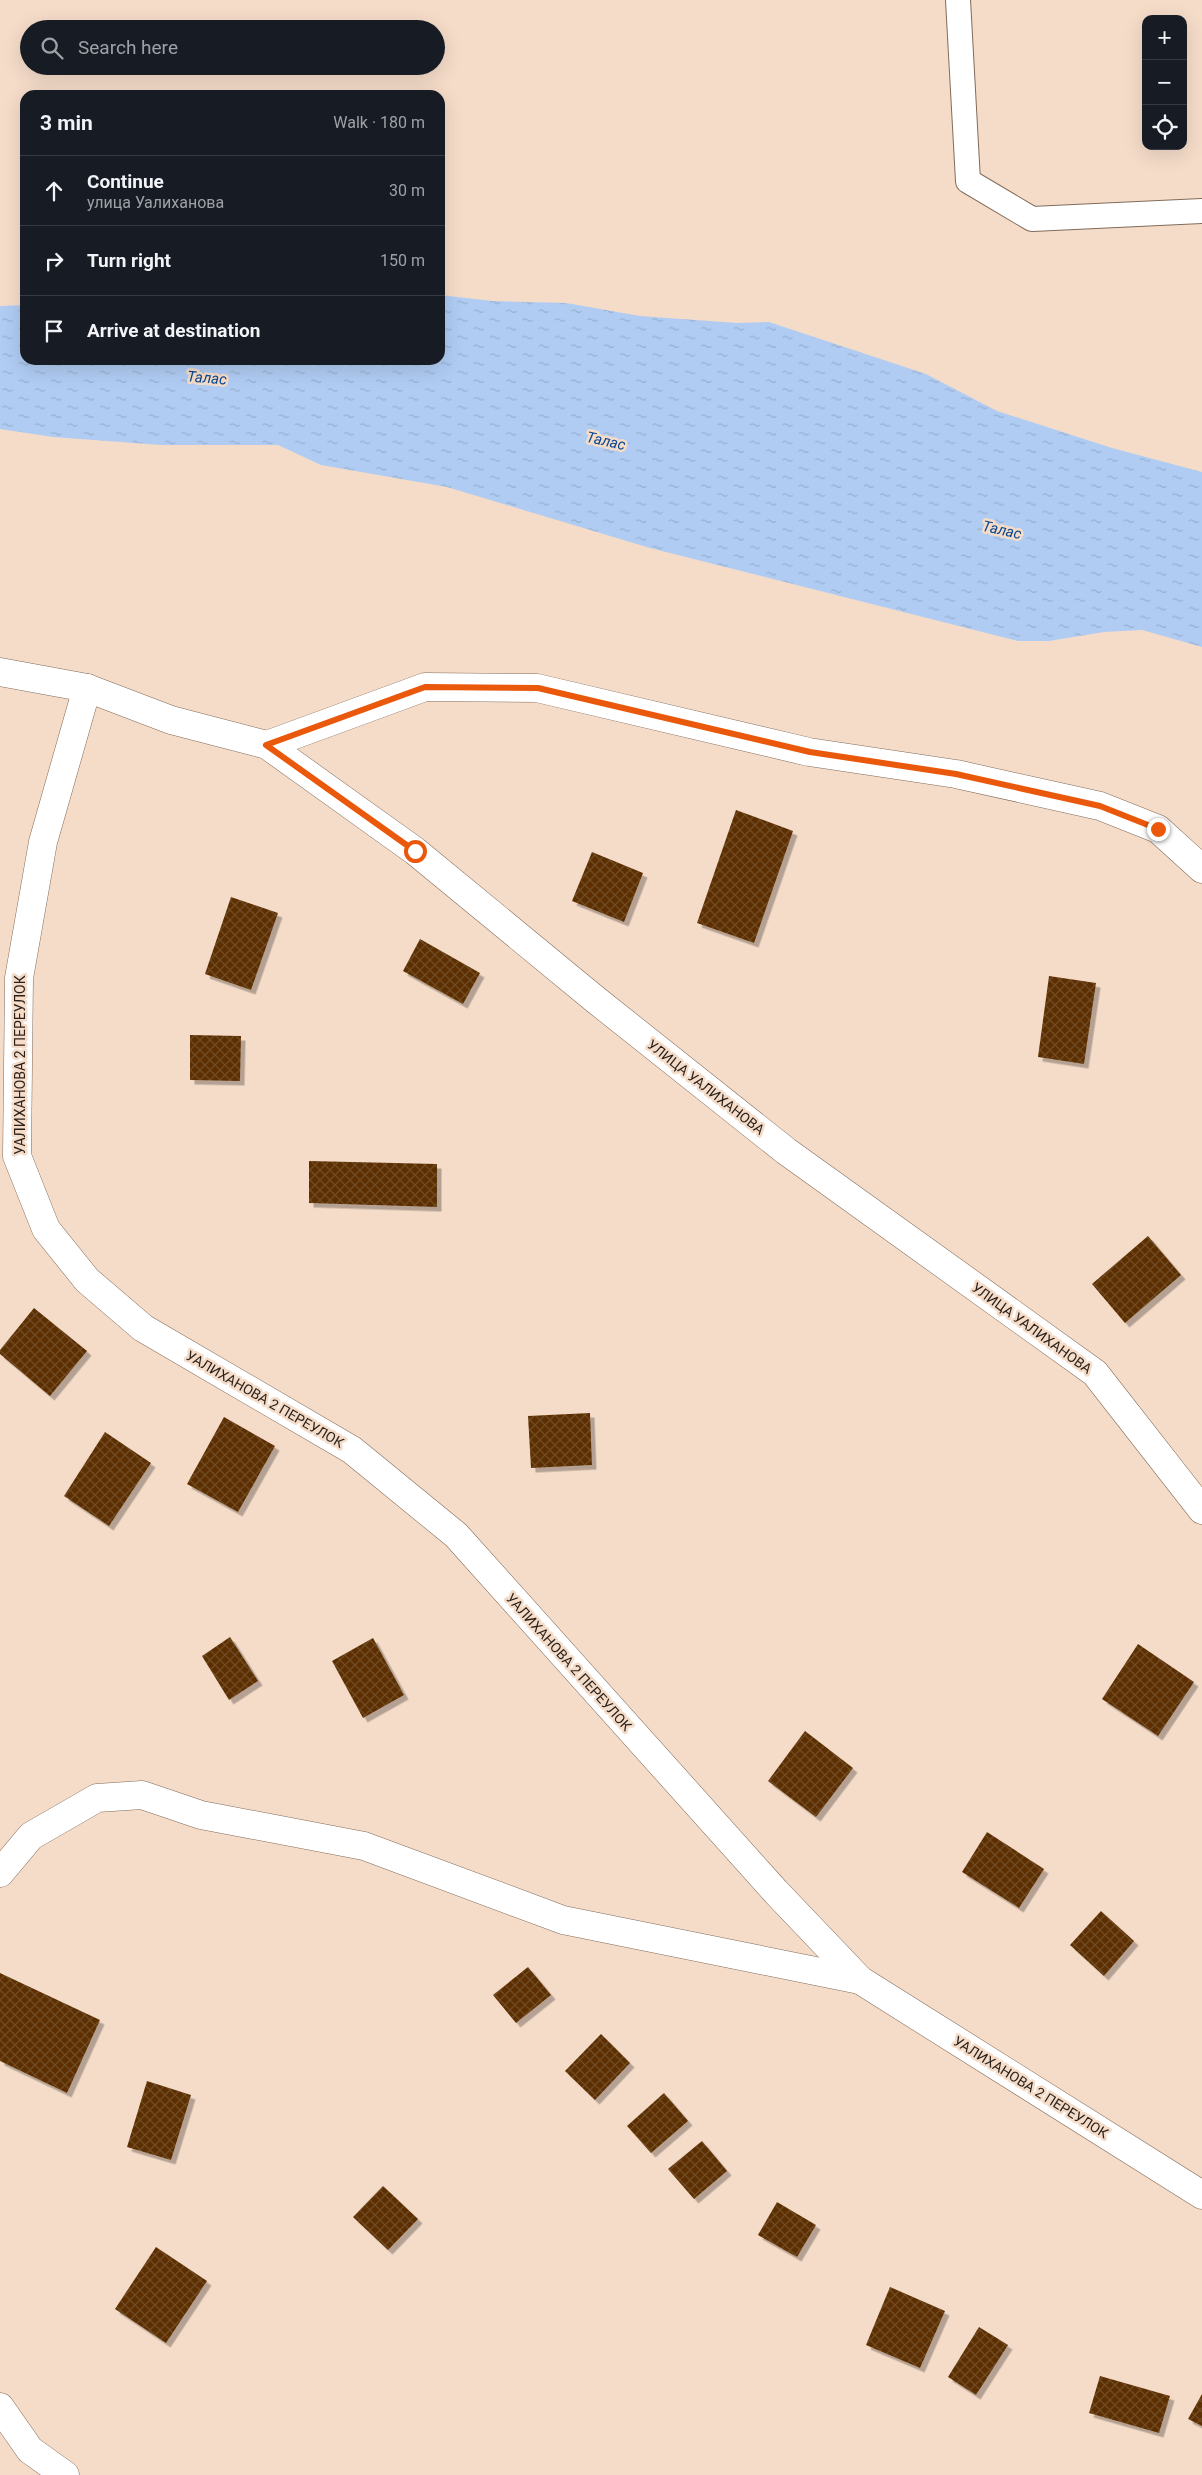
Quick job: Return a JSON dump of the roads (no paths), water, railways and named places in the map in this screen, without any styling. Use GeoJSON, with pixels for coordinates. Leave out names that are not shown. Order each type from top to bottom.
{"type":"FeatureCollection","features":[{"type":"Feature","properties":{"kind":"street","name":"УЛИЦА УАЛИХАНОВА"},"geometry":{"type":"LineString","coordinates":[[0,672],[87,688],[171,720],[266,745],[415,851],[596,1000],[786,1151],[1095,1373],[1202,1510]]}},
{"type":"Feature","properties":{"kind":"street"},"geometry":{"type":"LineString","coordinates":[[266,745],[425,687],[538,688],[810,752],[956,774],[1100,806],[1158,829],[1202,869]]}},
{"type":"Feature","properties":{"kind":"street","name":"УАЛИХАНОВА 2 ПЕРЕУЛОК"},"geometry":{"type":"LineString","coordinates":[[87,688],[43,842],[10,976],[17,1156],[46,1229],[88,1280],[143,1328],[352,1450],[456,1535],[776,1892],[860,1980],[1202,2195]]}},
{"type":"Feature","properties":{"kind":"street","name":"УАЛИХАНОВА 2 ПЕРЕУЛОК"},"geometry":{"type":"LineString","coordinates":[[0,1872],[31,1836],[97,1798],[142,1795],[200,1815],[364,1846],[563,1920],[860,1980]]}},
{"type":"Feature","properties":{"kind":"street"},"geometry":{"type":"LineString","coordinates":[[0,2407],[30,2450],[65,2475]]}},
{"type":"Feature","properties":{"kind":"lane"},"geometry":{"type":"LineString","coordinates":[[958,0],[968,181],[1032,219],[1202,211]]}},
{"type":"Feature","properties":{"kind":"water","name":"Талас"},"geometry":{"type":"Polygon","coordinates":[[[445,296],[492,301],[566,303],[640,316],[737,323],[769,322],[926,374],[997,411],[1112,448],[1202,472],[1202,647],[1142,630],[1104,632],[1049,641],[1018,641],[650,548],[447,487],[321,465],[278,445],[161,445],[53,437],[0,429],[0,306],[20,305],[20,365],[445,365],[445,296]]]}}]}
